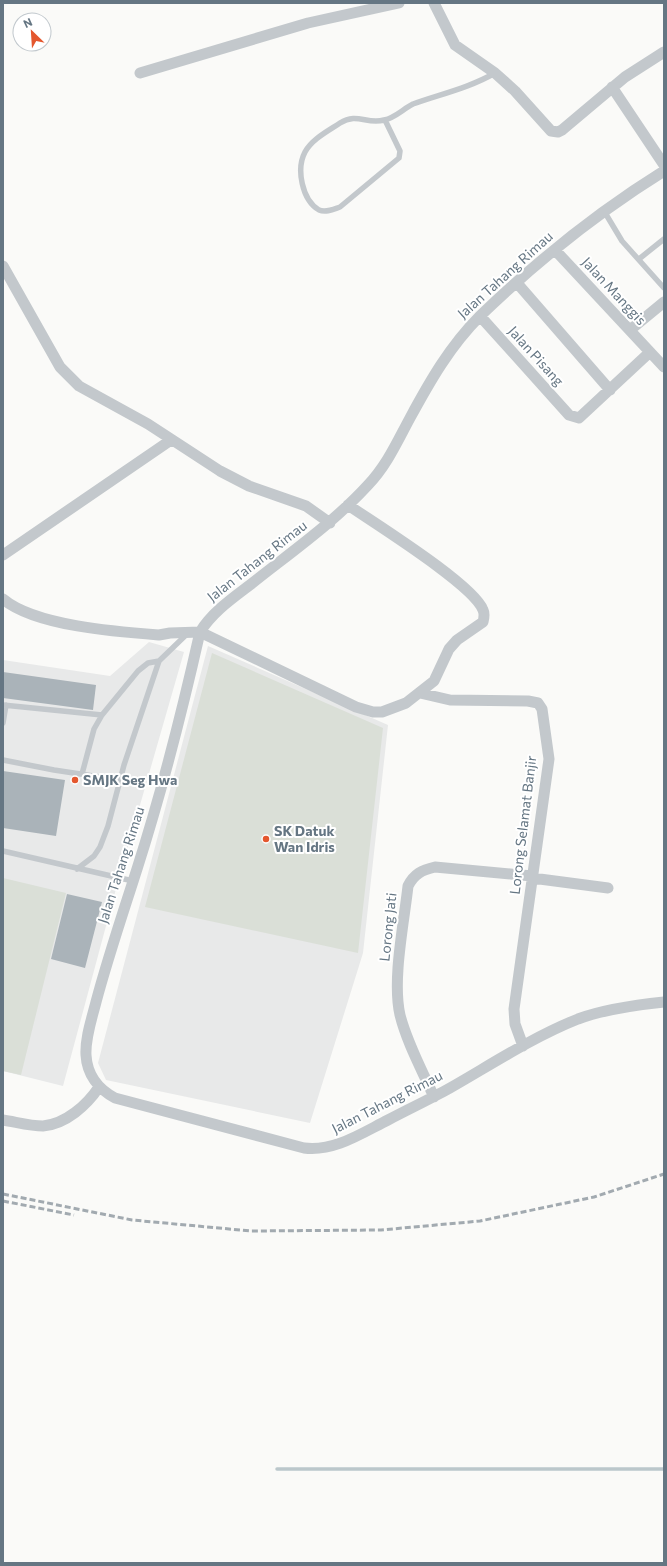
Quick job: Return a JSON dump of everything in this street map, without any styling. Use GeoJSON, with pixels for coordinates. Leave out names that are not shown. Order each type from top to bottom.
{"type":"FeatureCollection","features":[{"type":"Feature","properties":{"kind":"street"},"geometry":{"type":"LineString","coordinates":[[140,73],[308,23],[399,3]]}},
{"type":"Feature","properties":{"kind":"street"},"geometry":{"type":"LineString","coordinates":[[434,3],[455,46],[495,73],[515,91],[551,131],[554,132],[562,130],[612,87],[664,52]]}},
{"type":"Feature","properties":{"kind":"street"},"geometry":{"type":"LineString","coordinates":[[612,87],[664,165]]}},
{"type":"Feature","properties":{"kind":"street","name":"Jalan Tahang Rimau"},"geometry":{"type":"LineString","coordinates":[[664,172],[603,211],[517,282],[480,316],[453,346],[437,370],[390,458],[369,484],[330,522],[215,613],[200,632],[176,736],[133,881],[106,963],[86,1046],[87,1064],[99,1087],[110,1095],[128,1102],[316,1150],[329,1148],[360,1134],[434,1097],[523,1046],[578,1019],[636,1005],[664,1002]]}},
{"type":"Feature","properties":{"kind":"street","name":"Jalan Manggis"},"geometry":{"type":"LineString","coordinates":[[555,250],[664,367]]}},
{"type":"Feature","properties":{"kind":"street"},"geometry":{"type":"LineString","coordinates":[[3,266],[55,359],[68,376],[79,386],[148,424],[220,471],[249,486],[306,506],[330,522]]}},
{"type":"Feature","properties":{"kind":"street"},"geometry":{"type":"LineString","coordinates":[[517,282],[610,390],[650,352]]}},
{"type":"Feature","properties":{"kind":"street"},"geometry":{"type":"LineString","coordinates":[[630,330],[664,302]]}},
{"type":"Feature","properties":{"kind":"street","name":"Jalan Pisang"},"geometry":{"type":"LineString","coordinates":[[480,316],[569,416],[580,418],[610,390]]}},
{"type":"Feature","properties":{"kind":"street"},"geometry":{"type":"LineString","coordinates":[[3,555],[172,440]]}},
{"type":"Feature","properties":{"kind":"street"},"geometry":{"type":"LineString","coordinates":[[5,604],[73,626],[159,635],[200,632],[356,707],[373,712],[392,709],[406,703],[420,693],[438,674],[449,649],[453,644],[483,622],[483,610],[477,600],[439,568],[348,505]]}},
{"type":"Feature","properties":{"kind":"street","name":"Lorong Selamat Banjir"},"geometry":{"type":"LineString","coordinates":[[420,693],[450,700],[528,701],[538,703],[542,709],[548,759],[514,1009],[514,1024],[523,1046]]}},
{"type":"Feature","properties":{"kind":"street","name":"Lorong Jati"},"geometry":{"type":"LineString","coordinates":[[434,1097],[405,1030],[400,1015],[397,996],[408,886],[412,879],[425,869],[435,867],[532,877],[608,888]]}},
{"type":"Feature","properties":{"kind":"street"},"geometry":{"type":"LineString","coordinates":[[3,1120],[43,1126],[61,1121],[92,1097],[99,1087]]}},
{"type":"Feature","properties":{"kind":"lane"},"geometry":{"type":"LineString","coordinates":[[385,120],[400,151],[399,158],[340,207],[328,211],[320,210],[313,204],[306,193],[301,178],[305,152],[312,143],[348,119],[357,117],[374,122],[385,120],[413,105],[462,89],[495,73]]}},
{"type":"Feature","properties":{"kind":"lane"},"geometry":{"type":"LineString","coordinates":[[603,211],[622,241],[640,259],[664,288]]}},
{"type":"Feature","properties":{"kind":"lane"},"geometry":{"type":"LineString","coordinates":[[640,259],[664,239]]}},
{"type":"Feature","properties":{"kind":"lane"},"geometry":{"type":"LineString","coordinates":[[77,869],[94,856],[100,847],[108,826],[120,780],[159,661],[188,632]]}},
{"type":"Feature","properties":{"kind":"lane"},"geometry":{"type":"LineString","coordinates":[[82,774],[94,729],[102,715],[138,671],[148,663],[159,661]]}},
{"type":"Feature","properties":{"kind":"lane"},"geometry":{"type":"LineString","coordinates":[[3,723],[4,705],[102,715]]}},
{"type":"Feature","properties":{"kind":"lane"},"geometry":{"type":"LineString","coordinates":[[3,760],[120,780]]}},
{"type":"Feature","properties":{"kind":"lane"},"geometry":{"type":"LineString","coordinates":[[3,851],[133,881]]}},
{"type":"Feature","properties":{"kind":"shaded area","name":"SMJK Seg Hwa"},"geometry":{"type":"Polygon","coordinates":[[[149,642],[184,652],[117,885],[63,1086],[3,1071],[3,660],[110,676],[149,642]]]}},
{"type":"Feature","properties":{"kind":"shaded area","name":"SK Datuk Wan Idris"},"geometry":{"type":"Polygon","coordinates":[[[208,646],[388,725],[363,953],[310,1123],[106,1080],[98,1063],[208,646]]]}},
{"type":"Feature","properties":{"kind":"shaded area"},"geometry":{"type":"Polygon","coordinates":[[[212,653],[383,728],[358,953],[145,907],[212,653]]]}},
{"type":"Feature","properties":{"kind":"shaded area"},"geometry":{"type":"Polygon","coordinates":[[[3,878],[66,893],[21,1075],[3,1071],[3,878]]]}},
{"type":"Feature","properties":{"kind":"building"},"geometry":{"type":"Polygon","coordinates":[[[3,672],[96,685],[93,710],[3,698],[3,672]]]}},
{"type":"Feature","properties":{"kind":"building"},"geometry":{"type":"Polygon","coordinates":[[[3,771],[65,780],[56,836],[3,828],[3,771]]]}},
{"type":"Feature","properties":{"kind":"building"},"geometry":{"type":"Polygon","coordinates":[[[67,894],[102,902],[85,968],[51,959],[67,894]]]}},
{"type":"Feature","properties":{"kind":"waterway"},"geometry":{"type":"LineString","coordinates":[[277,1469],[664,1469]]}},
{"type":"Feature","properties":{"kind":"railway"},"geometry":{"type":"LineString","coordinates":[[3,1194],[132,1220],[251,1231],[381,1230],[480,1221],[594,1197],[664,1174]]}},
{"type":"Feature","properties":{"kind":"railway"},"geometry":{"type":"LineString","coordinates":[[3,1201],[74,1215]]}},
{"type":"Feature","properties":{"kind":"place","name":"SMJK Seg Hwa"},"geometry":{"type":"Point","coordinates":[75,780]}},
{"type":"Feature","properties":{"kind":"place","name":"SK Datuk Wan Idris"},"geometry":{"type":"Point","coordinates":[266,839]}}]}
